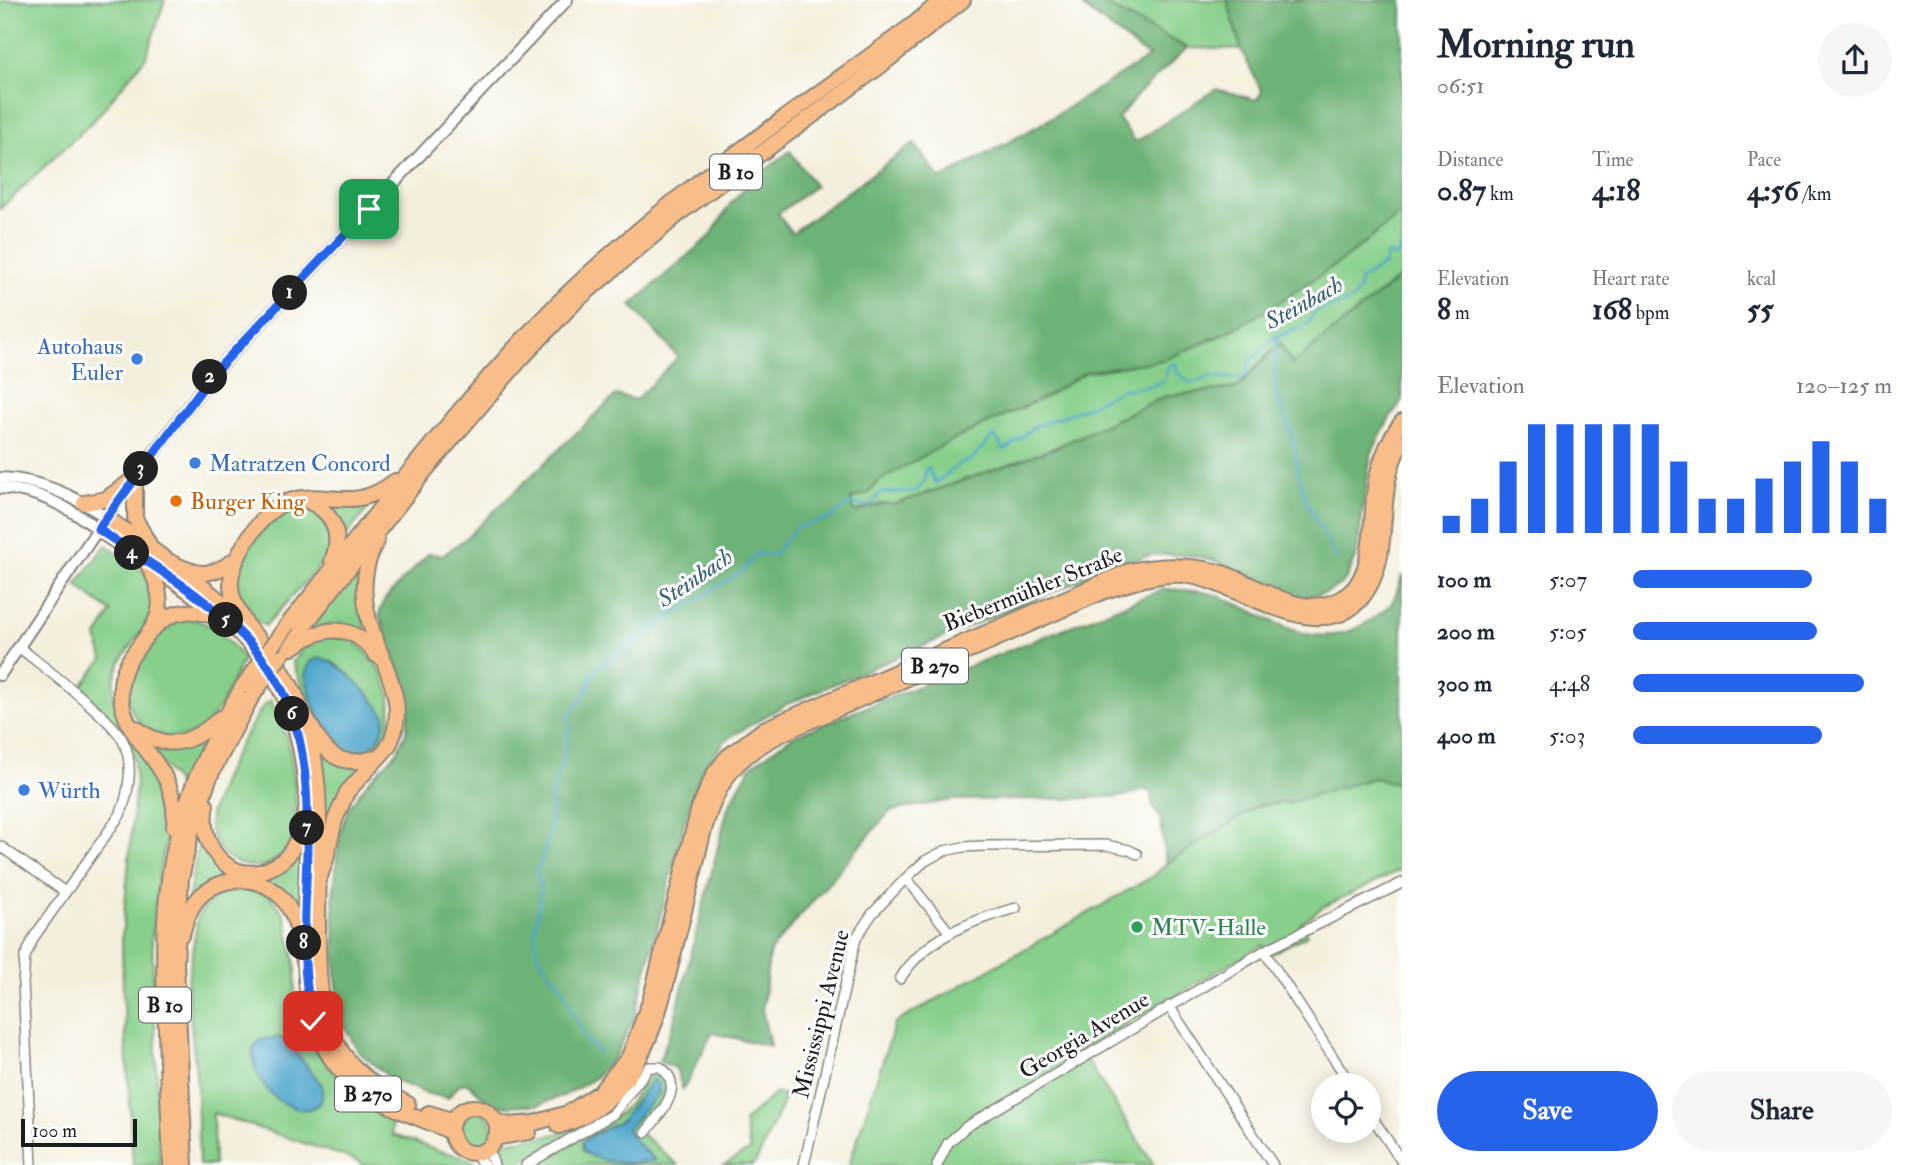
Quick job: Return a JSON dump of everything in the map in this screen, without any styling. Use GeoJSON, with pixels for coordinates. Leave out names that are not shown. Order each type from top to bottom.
{"type":"FeatureCollection","features":[{"type":"Feature","properties":{"kind":"main road","name":"B 10"},"geometry":{"type":"LineString","coordinates":[[171,1165],[163,918],[180,826],[199,770],[229,710],[279,658],[324,580],[409,470],[528,334],[603,261],[677,200],[914,24],[942,0]]}},
{"type":"Feature","properties":{"kind":"main road","name":"B 10"},"geometry":{"type":"LineString","coordinates":[[185,1165],[176,963],[181,879],[193,824],[211,774],[247,692],[394,508],[505,378],[575,302],[685,209],[879,67],[963,0]]}},
{"type":"Feature","properties":{"kind":"main road","name":"Biebermühler Straße"},"geometry":{"type":"LineString","coordinates":[[495,1121],[509,1125],[534,1123],[568,1114],[600,1092],[629,1057],[644,1021],[692,834],[710,782],[731,753],[764,729],[1129,571],[1161,565],[1189,565],[1222,573],[1301,606],[1320,607],[1338,601],[1352,590],[1364,571],[1370,547],[1377,479],[1383,457],[1402,422]]}},
{"type":"Feature","properties":{"kind":"main road","name":"B 270"},"geometry":{"type":"LineString","coordinates":[[486,1146],[579,1119],[609,1100],[632,1073],[644,1051],[659,1011],[700,846],[714,801],[733,770],[758,746],[1090,597],[1143,578],[1173,575],[1209,580],[1284,612],[1303,617],[1321,618],[1343,612],[1360,599],[1374,576],[1380,554],[1383,504],[1389,472],[1402,442]]}},
{"type":"Feature","properties":{"kind":"main road"},"geometry":{"type":"LineString","coordinates":[[166,560],[197,573],[206,574],[221,569],[237,558],[272,510],[288,501],[360,499],[390,484],[409,470]]}},
{"type":"Feature","properties":{"kind":"main road"},"geometry":{"type":"LineString","coordinates":[[84,503],[106,499],[135,478]]}},
{"type":"Feature","properties":{"kind":"main road"},"geometry":{"type":"LineString","coordinates":[[135,478],[135,518],[150,556],[161,604],[148,635],[124,674],[121,698],[127,720],[162,770],[173,792],[175,821],[172,860]]}},
{"type":"Feature","properties":{"kind":"main road"},"geometry":{"type":"LineString","coordinates":[[299,499],[320,509],[330,518],[338,535],[338,546],[324,580]]}},
{"type":"Feature","properties":{"kind":"main road"},"geometry":{"type":"LineString","coordinates":[[318,882],[335,820],[347,792],[382,755],[393,739],[398,718],[394,691],[367,617],[363,589],[370,553],[394,508]]}},
{"type":"Feature","properties":{"kind":"main road","name":"B 270"},"geometry":{"type":"LineString","coordinates":[[102,523],[150,556],[225,620],[260,656],[272,673],[289,707],[302,754],[307,807],[304,962],[313,1021],[324,1048],[334,1063],[361,1090],[452,1133]]}},
{"type":"Feature","properties":{"kind":"main road","name":"B 270"},"geometry":{"type":"LineString","coordinates":[[150,556],[166,560],[246,624],[284,673],[302,710],[310,739],[316,783],[319,977],[330,1028],[342,1051],[354,1067],[392,1096],[438,1117],[455,1118]]}},
{"type":"Feature","properties":{"kind":"main road"},"geometry":{"type":"LineString","coordinates":[[237,558],[231,587],[235,603],[246,624]]}},
{"type":"Feature","properties":{"kind":"main road"},"geometry":{"type":"LineString","coordinates":[[148,635],[166,617],[178,612],[208,613],[225,620]]}},
{"type":"Feature","properties":{"kind":"main road"},"geometry":{"type":"LineString","coordinates":[[295,634],[338,630],[353,634],[365,641],[387,671]]}},
{"type":"Feature","properties":{"kind":"main road"},"geometry":{"type":"LineString","coordinates":[[127,720],[145,735],[156,740],[179,743],[198,736],[229,710]]}},
{"type":"Feature","properties":{"kind":"main road"},"geometry":{"type":"LineString","coordinates":[[302,710],[318,738],[335,757],[354,763],[382,755]]}},
{"type":"Feature","properties":{"kind":"main road"},"geometry":{"type":"LineString","coordinates":[[211,774],[203,818],[204,832],[217,857],[240,871],[252,873],[283,860],[294,847],[307,807]]}},
{"type":"Feature","properties":{"kind":"main road"},"geometry":{"type":"LineString","coordinates":[[176,963],[187,918],[195,902],[207,890],[235,880],[251,880],[268,886],[281,897],[296,924],[304,962]]}},
{"type":"Feature","properties":{"kind":"main road"},"geometry":{"type":"LineString","coordinates":[[476,1107],[490,1113],[495,1121],[486,1146],[460,1147],[452,1133],[455,1118],[466,1108],[476,1107]]}},
{"type":"Feature","properties":{"kind":"street"},"geometry":{"type":"LineString","coordinates":[[2,667],[19,647],[102,523],[212,375],[567,0]]}},
{"type":"Feature","properties":{"kind":"street"},"geometry":{"type":"LineString","coordinates":[[0,478],[41,484],[62,491],[84,503],[102,523]]}},
{"type":"Feature","properties":{"kind":"street"},"geometry":{"type":"LineString","coordinates":[[0,488],[19,490],[50,499],[102,523]]}},
{"type":"Feature","properties":{"kind":"street"},"geometry":{"type":"LineString","coordinates":[[19,647],[114,728],[126,747],[128,780],[120,815],[29,946],[23,969],[32,1165]]}},
{"type":"Feature","properties":{"kind":"street","name":"Mississippi Avenue"},"geometry":{"type":"LineString","coordinates":[[804,1165],[852,948],[862,926],[906,878],[934,855],[963,847],[1105,845],[1129,850],[1137,855]]}},
{"type":"Feature","properties":{"kind":"street"},"geometry":{"type":"LineString","coordinates":[[0,846],[65,892]]}},
{"type":"Feature","properties":{"kind":"street"},"geometry":{"type":"LineString","coordinates":[[906,878],[950,933]]}},
{"type":"Feature","properties":{"kind":"street","name":"Georgia Avenue"},"geometry":{"type":"LineString","coordinates":[[937,1165],[948,1143],[959,1133],[1264,951],[1402,883]]}},
{"type":"Feature","properties":{"kind":"street"},"geometry":{"type":"LineString","coordinates":[[900,979],[920,954],[950,933],[983,918],[1016,908]]}},
{"type":"Feature","properties":{"kind":"street"},"geometry":{"type":"LineString","coordinates":[[1264,951],[1343,1073]]}},
{"type":"Feature","properties":{"kind":"street"},"geometry":{"type":"LineString","coordinates":[[1169,1006],[1273,1165]]}},
{"type":"Feature","properties":{"kind":"street"},"geometry":{"type":"LineString","coordinates":[[526,1165],[601,1122],[620,1107],[649,1067],[660,1067],[671,1080],[671,1093],[662,1112],[646,1132]]}},
{"type":"Feature","properties":{"kind":"street"},"geometry":{"type":"LineString","coordinates":[[1381,1130],[1402,1162]]}},
{"type":"Feature","properties":{"kind":"street"},"geometry":{"type":"LineString","coordinates":[[484,1165],[486,1146]]}},
{"type":"Feature","properties":{"kind":"street"},"geometry":{"type":"LineString","coordinates":[[486,1146],[494,1165]]}},
{"type":"Feature","properties":{"kind":"green space"},"geometry":{"type":"Polygon","coordinates":[[[3,0],[165,0],[146,57],[95,119],[0,209],[0,4],[3,0]]]}},
{"type":"Feature","properties":{"kind":"green space"},"geometry":{"type":"Polygon","coordinates":[[[1086,0],[1096,0],[1187,48],[1139,93],[1118,118],[1136,142],[1216,89],[1256,100],[1262,92],[1241,49],[1227,0],[1402,0],[1402,213],[1340,262],[1264,312],[1228,332],[1164,360],[1086,372],[1045,397],[960,436],[879,481],[869,493],[851,499],[854,512],[882,504],[896,504],[1057,447],[1166,396],[1237,388],[1280,343],[1292,364],[1402,275],[1402,401],[1371,454],[1356,558],[1344,582],[1326,593],[1292,595],[1213,560],[1186,555],[1152,555],[1126,562],[1024,603],[785,705],[726,740],[702,770],[687,813],[634,1019],[614,1058],[594,1079],[565,1095],[538,1105],[500,1106],[489,1103],[469,1084],[460,1084],[448,1098],[425,1093],[391,1079],[358,1051],[343,1023],[336,980],[333,897],[339,835],[348,809],[367,783],[397,752],[406,732],[409,711],[402,681],[379,614],[385,599],[429,553],[442,556],[466,538],[616,395],[636,400],[678,357],[631,305],[711,235],[731,203],[754,179],[790,151],[815,186],[778,214],[792,233],[914,143],[940,179],[1038,126],[1149,57],[1083,7],[1086,0]]]}},
{"type":"Feature","properties":{"kind":"green space"},"geometry":{"type":"Polygon","coordinates":[[[1096,0],[1227,0],[1241,49],[1187,48],[1096,0]]]}},
{"type":"Feature","properties":{"kind":"green space"},"geometry":{"type":"Polygon","coordinates":[[[1402,213],[1402,275],[1292,365],[1280,344],[1237,388],[1166,396],[1057,447],[896,504],[882,504],[854,512],[850,499],[869,493],[879,481],[960,436],[1045,397],[1086,372],[1164,360],[1228,332],[1264,312],[1340,262],[1402,213]]]}},
{"type":"Feature","properties":{"kind":"green space"},"geometry":{"type":"Polygon","coordinates":[[[374,501],[341,542],[320,503],[343,507],[374,501]]]}},
{"type":"Feature","properties":{"kind":"green space"},"geometry":{"type":"Polygon","coordinates":[[[303,506],[319,514],[328,527],[328,552],[325,560],[265,626],[253,617],[241,599],[236,577],[238,569],[254,541],[276,516],[303,506]]]}},
{"type":"Feature","properties":{"kind":"green space"},"geometry":{"type":"Polygon","coordinates":[[[106,545],[138,567],[151,580],[156,593],[150,619],[120,662],[114,680],[114,697],[122,724],[161,777],[170,820],[159,874],[152,939],[160,1165],[133,1165],[122,937],[136,782],[132,749],[123,729],[80,688],[103,659],[97,637],[111,612],[76,585],[106,545]]]}},
{"type":"Feature","properties":{"kind":"green space"},"geometry":{"type":"Polygon","coordinates":[[[361,565],[360,603],[370,641],[342,625],[328,625],[310,631],[361,565]]]}},
{"type":"Feature","properties":{"kind":"green space"},"geometry":{"type":"Polygon","coordinates":[[[1402,575],[1402,784],[1373,778],[1292,802],[1259,805],[1166,864],[1160,817],[1153,807],[1151,794],[1145,789],[1125,796],[952,800],[890,811],[770,951],[762,1010],[770,1046],[712,1033],[683,1090],[676,1068],[659,1062],[673,1025],[728,807],[751,766],[793,736],[1164,589],[1212,594],[1289,628],[1327,636],[1348,632],[1384,610],[1395,598],[1402,575]]]}},
{"type":"Feature","properties":{"kind":"green space"},"geometry":{"type":"Polygon","coordinates":[[[181,618],[201,622],[217,630],[244,658],[219,709],[206,726],[186,736],[172,737],[159,735],[138,721],[128,697],[129,683],[136,663],[149,645],[181,618]]]}},
{"type":"Feature","properties":{"kind":"green space"},"geometry":{"type":"Polygon","coordinates":[[[322,637],[352,638],[375,662],[383,676],[389,692],[389,726],[382,745],[370,754],[347,755],[328,744],[311,709],[293,662],[303,649],[322,637]]]}},
{"type":"Feature","properties":{"kind":"green space"},"geometry":{"type":"Polygon","coordinates":[[[271,700],[290,750],[295,791],[294,831],[282,855],[269,863],[255,866],[241,864],[217,847],[211,832],[210,815],[226,771],[238,748],[264,705],[271,700]]]}},
{"type":"Feature","properties":{"kind":"green space"},"geometry":{"type":"Polygon","coordinates":[[[202,740],[180,796],[175,781],[146,742],[202,740]]]}},
{"type":"Feature","properties":{"kind":"green space"},"geometry":{"type":"Polygon","coordinates":[[[318,749],[348,766],[368,766],[326,842],[318,749]]]}},
{"type":"Feature","properties":{"kind":"green space"},"geometry":{"type":"Polygon","coordinates":[[[1373,778],[1402,784],[1402,869],[1323,907],[1300,924],[1307,935],[1269,955],[1263,945],[1078,1052],[1088,1062],[1154,1165],[849,1165],[895,1023],[1155,875],[1166,864],[1259,805],[1292,802],[1373,778]]]}},
{"type":"Feature","properties":{"kind":"green space"},"geometry":{"type":"Polygon","coordinates":[[[200,834],[213,857],[250,875],[301,846],[300,921],[295,907],[231,876],[187,907],[200,834]]]}},
{"type":"Feature","properties":{"kind":"green space"},"geometry":{"type":"Polygon","coordinates":[[[242,888],[262,891],[285,915],[296,969],[294,1001],[303,1029],[333,1072],[355,1093],[391,1116],[392,1135],[463,1157],[478,1165],[361,1165],[361,1162],[213,1113],[214,1165],[199,1165],[197,1083],[187,986],[198,916],[208,903],[223,893],[242,888]]]}},
{"type":"Feature","properties":{"kind":"green space"},"geometry":{"type":"Polygon","coordinates":[[[653,1072],[661,1073],[666,1090],[652,1113],[636,1129],[678,1165],[532,1165],[617,1116],[653,1072]]]}},
{"type":"Feature","properties":{"kind":"green space"},"geometry":{"type":"Polygon","coordinates":[[[776,1093],[786,1095],[753,1165],[724,1165],[750,1150],[744,1121],[776,1093]]]}},
{"type":"Feature","properties":{"kind":"green space"},"geometry":{"type":"Polygon","coordinates":[[[624,1095],[604,1114],[516,1165],[499,1164],[497,1154],[503,1143],[561,1132],[590,1119],[624,1095]]]}},
{"type":"Feature","properties":{"kind":"green space"},"geometry":{"type":"Polygon","coordinates":[[[474,1111],[487,1116],[492,1129],[487,1142],[474,1147],[461,1142],[456,1129],[461,1116],[474,1111]]]}},
{"type":"Feature","properties":{"kind":"water"},"geometry":{"type":"Polygon","coordinates":[[[319,658],[346,672],[365,690],[385,716],[384,726],[376,742],[361,752],[343,751],[334,745],[324,731],[305,675],[310,662],[319,658]]]}},
{"type":"Feature","properties":{"kind":"water"},"geometry":{"type":"Polygon","coordinates":[[[278,1037],[287,1041],[322,1085],[322,1099],[318,1105],[306,1110],[289,1106],[272,1094],[259,1078],[255,1069],[253,1048],[260,1040],[278,1037]]]}},
{"type":"Feature","properties":{"kind":"water"},"geometry":{"type":"Polygon","coordinates":[[[653,1079],[658,1083],[659,1093],[627,1129],[655,1160],[618,1163],[590,1156],[583,1151],[582,1143],[589,1137],[621,1121],[653,1079]]]}},
{"type":"Feature","properties":{"kind":"waterway","name":"Steinbach"},"geometry":{"type":"LineString","coordinates":[[599,1052],[586,1040],[559,982],[548,972],[537,954],[535,930],[541,889],[536,872],[551,833],[552,792],[564,757],[570,726],[568,717],[584,696],[594,672],[640,636],[744,570],[756,554],[774,555],[795,528],[831,518],[849,504],[871,506],[880,493],[916,491],[924,482],[928,467],[935,483],[961,463],[971,460],[992,437],[996,437],[1005,450],[1034,427],[1087,407],[1120,390],[1152,386],[1163,381],[1170,364],[1176,364],[1178,373],[1191,383],[1213,376],[1235,379],[1246,376],[1249,363],[1272,339],[1309,323],[1319,311],[1353,299],[1360,280],[1385,264],[1387,254],[1396,257],[1402,246]]}},
{"type":"Feature","properties":{"kind":"waterway"},"geometry":{"type":"LineString","coordinates":[[1277,335],[1275,391],[1294,440],[1298,472],[1307,503],[1338,560]]}},
{"type":"Feature","properties":{"kind":"place","name":"Autohaus Euler"},"geometry":{"type":"Point","coordinates":[137,359]}},
{"type":"Feature","properties":{"kind":"place","name":"Matratzen Concord"},"geometry":{"type":"Point","coordinates":[195,463]}},
{"type":"Feature","properties":{"kind":"place","name":"Burger King"},"geometry":{"type":"Point","coordinates":[176,501]}},
{"type":"Feature","properties":{"kind":"place","name":"Würth"},"geometry":{"type":"Point","coordinates":[24,790]}},
{"type":"Feature","properties":{"kind":"place","name":"MTV-Halle"},"geometry":{"type":"Point","coordinates":[1137,927]}},
{"type":"Feature","properties":{"kind":"route"},"geometry":{"type":"LineString","coordinates":[[313,1021],[304,962],[306,784],[298,733],[289,707],[260,656],[225,620],[180,585],[98,529],[212,375],[369,209]]}}]}
